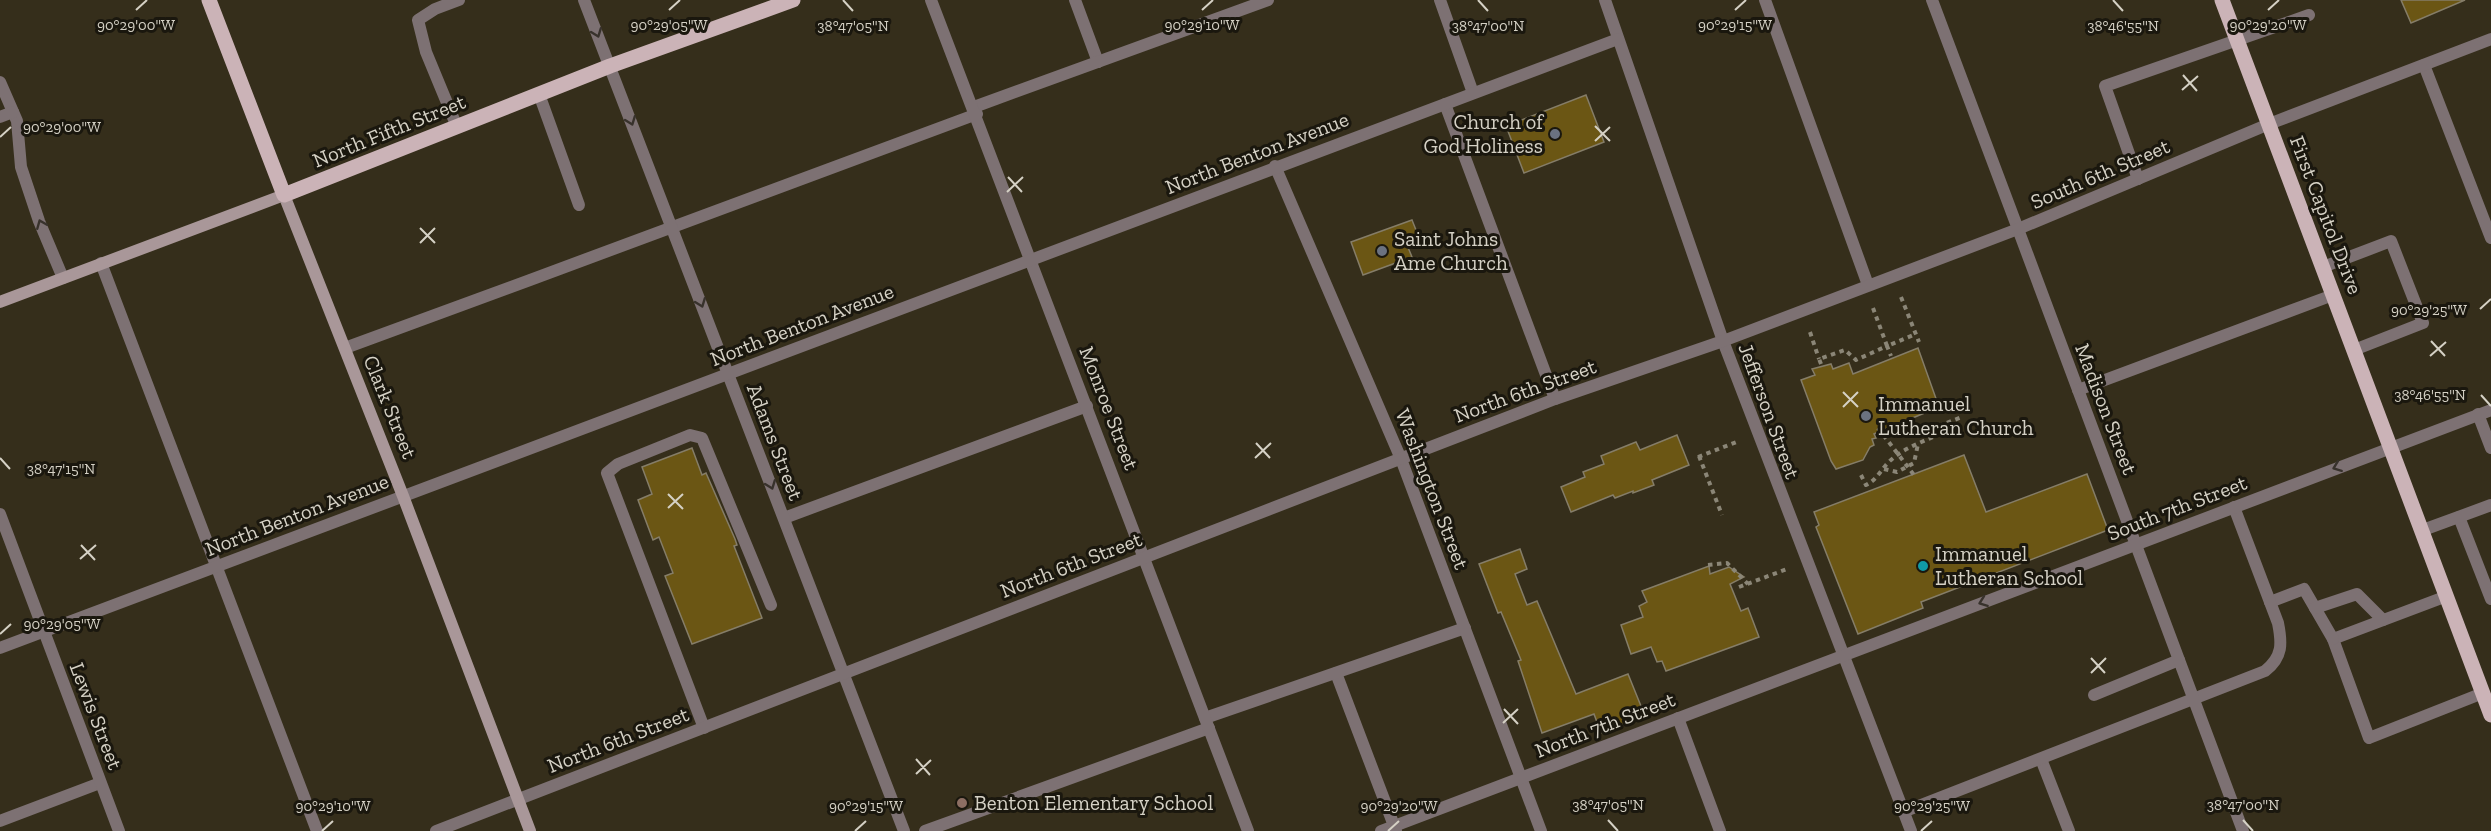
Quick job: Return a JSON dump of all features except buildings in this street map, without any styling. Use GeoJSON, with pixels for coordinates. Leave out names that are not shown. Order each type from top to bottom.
{"type":"FeatureCollection","features":[{"type":"Feature","properties":{"kind":"main road","name":"Clark Street"},"geometry":{"type":"LineString","coordinates":[[209,0],[403,496],[530,831]]}},
{"type":"Feature","properties":{"kind":"main road","name":"North Fifth Street"},"geometry":{"type":"LineString","coordinates":[[0,302],[284,195],[610,66],[793,0]]}},
{"type":"Feature","properties":{"kind":"main road","name":"First Capitol Drive"},"geometry":{"type":"LineString","coordinates":[[2222,0],[2491,715]]}},
{"type":"Feature","properties":{"kind":"street"},"geometry":{"type":"LineString","coordinates":[[457,127],[426,52],[418,20],[435,9],[459,0]]}},
{"type":"Feature","properties":{"kind":"street","name":"Adams Street"},"geometry":{"type":"LineString","coordinates":[[584,0],[904,831]]}},
{"type":"Feature","properties":{"kind":"street","name":"Monroe Street"},"geometry":{"type":"LineString","coordinates":[[931,0],[1248,831]]}},
{"type":"Feature","properties":{"kind":"street"},"geometry":{"type":"LineString","coordinates":[[1075,0],[1098,62]]}},
{"type":"Feature","properties":{"kind":"street"},"geometry":{"type":"LineString","coordinates":[[345,348],[496,294],[1098,62],[1268,0]]}},
{"type":"Feature","properties":{"kind":"street"},"geometry":{"type":"LineString","coordinates":[[1440,0],[1473,93]]}},
{"type":"Feature","properties":{"kind":"street","name":"Jefferson Street"},"geometry":{"type":"LineString","coordinates":[[1605,0],[1723,342],[1911,831]]}},
{"type":"Feature","properties":{"kind":"street"},"geometry":{"type":"LineString","coordinates":[[1765,0],[1869,285]]}},
{"type":"Feature","properties":{"kind":"street","name":"Madison Street"},"geometry":{"type":"LineString","coordinates":[[1932,0],[2243,831]]}},
{"type":"Feature","properties":{"kind":"street"},"geometry":{"type":"LineString","coordinates":[[2138,179],[2105,86],[2309,15]]}},
{"type":"Feature","properties":{"kind":"street","name":"North Benton Avenue"},"geometry":{"type":"LineString","coordinates":[[0,648],[1275,166],[1618,39]]}},
{"type":"Feature","properties":{"kind":"street","name":"South 6th Street"},"geometry":{"type":"LineString","coordinates":[[1723,342],[2018,229],[2269,124],[2491,39]]}},
{"type":"Feature","properties":{"kind":"street"},"geometry":{"type":"LineString","coordinates":[[2424,65],[2491,238]]}},
{"type":"Feature","properties":{"kind":"street"},"geometry":{"type":"LineString","coordinates":[[0,82],[17,121],[21,167],[39,221],[63,278]]}},
{"type":"Feature","properties":{"kind":"street"},"geometry":{"type":"LineString","coordinates":[[539,94],[579,205]]}},
{"type":"Feature","properties":{"kind":"street"},"geometry":{"type":"LineString","coordinates":[[1445,104],[1556,399]]}},
{"type":"Feature","properties":{"kind":"street"},"geometry":{"type":"LineString","coordinates":[[0,117],[13,112]]}},
{"type":"Feature","properties":{"kind":"street","name":"Washington Street"},"geometry":{"type":"LineString","coordinates":[[1275,166],[1401,459],[1540,831]]}},
{"type":"Feature","properties":{"kind":"street"},"geometry":{"type":"LineString","coordinates":[[2323,267],[2391,241],[2423,323],[2354,350]]}},
{"type":"Feature","properties":{"kind":"street"},"geometry":{"type":"LineString","coordinates":[[101,263],[317,831]]}},
{"type":"Feature","properties":{"kind":"street"},"geometry":{"type":"LineString","coordinates":[[2078,390],[2333,295]]}},
{"type":"Feature","properties":{"kind":"street","name":"North 6th Street"},"geometry":{"type":"LineString","coordinates":[[436,831],[1556,399],[1723,342]]}},
{"type":"Feature","properties":{"kind":"street"},"geometry":{"type":"LineString","coordinates":[[784,518],[1087,406]]}},
{"type":"Feature","properties":{"kind":"street","name":"South 7th Street"},"geometry":{"type":"LineString","coordinates":[[1843,655],[2491,410]]}},
{"type":"Feature","properties":{"kind":"street"},"geometry":{"type":"LineString","coordinates":[[2478,414],[2491,448]]}},
{"type":"Feature","properties":{"kind":"street"},"geometry":{"type":"LineString","coordinates":[[704,728],[607,473],[618,464],[690,435],[702,438],[771,605]]}},
{"type":"Feature","properties":{"kind":"street"},"geometry":{"type":"LineString","coordinates":[[2423,530],[2491,505]]}},
{"type":"Feature","properties":{"kind":"street"},"geometry":{"type":"LineString","coordinates":[[1903,812],[2194,700],[2265,671],[2275,663],[2282,642],[2270,602],[2234,507]]}},
{"type":"Feature","properties":{"kind":"street","name":"Lewis Street"},"geometry":{"type":"LineString","coordinates":[[0,514],[119,831]]}},
{"type":"Feature","properties":{"kind":"street"},"geometry":{"type":"LineString","coordinates":[[2459,517],[2491,599]]}},
{"type":"Feature","properties":{"kind":"street"},"geometry":{"type":"LineString","coordinates":[[2270,602],[2304,589],[2333,639],[2368,738],[2483,693]]}},
{"type":"Feature","properties":{"kind":"street"},"geometry":{"type":"LineString","coordinates":[[2315,608],[2357,594],[2383,620]]}},
{"type":"Feature","properties":{"kind":"street"},"geometry":{"type":"LineString","coordinates":[[2333,639],[2447,596]]}},
{"type":"Feature","properties":{"kind":"street"},"geometry":{"type":"LineString","coordinates":[[926,831],[1336,673],[1465,628]]}},
{"type":"Feature","properties":{"kind":"street","name":"North 7th Street"},"geometry":{"type":"LineString","coordinates":[[1381,831],[1396,828],[1521,777],[1843,655]]}},
{"type":"Feature","properties":{"kind":"street"},"geometry":{"type":"LineString","coordinates":[[2094,695],[2179,660]]}},
{"type":"Feature","properties":{"kind":"street"},"geometry":{"type":"LineString","coordinates":[[1336,673],[1396,828]]}},
{"type":"Feature","properties":{"kind":"street"},"geometry":{"type":"LineString","coordinates":[[1678,718],[1720,831]]}},
{"type":"Feature","properties":{"kind":"street"},"geometry":{"type":"LineString","coordinates":[[2041,759],[2070,831]]}},
{"type":"Feature","properties":{"kind":"street"},"geometry":{"type":"LineString","coordinates":[[0,821],[100,783]]}},
{"type":"Feature","properties":{"kind":"path"},"geometry":{"type":"LineString","coordinates":[[1901,297],[1919,342]]}},
{"type":"Feature","properties":{"kind":"path"},"geometry":{"type":"LineString","coordinates":[[1873,308],[1890,356]]}},
{"type":"Feature","properties":{"kind":"path"},"geometry":{"type":"LineString","coordinates":[[1810,332],[1821,364]]}},
{"type":"Feature","properties":{"kind":"path"},"geometry":{"type":"LineString","coordinates":[[1819,359],[1845,350],[1856,360],[1916,334]]}},
{"type":"Feature","properties":{"kind":"path"},"geometry":{"type":"LineString","coordinates":[[1861,475],[1866,485],[1880,476],[1884,469],[1910,447],[1933,437],[1936,427],[1962,417]]}},
{"type":"Feature","properties":{"kind":"path"},"geometry":{"type":"LineString","coordinates":[[1878,428],[1914,475]]}},
{"type":"Feature","properties":{"kind":"path"},"geometry":{"type":"LineString","coordinates":[[1722,515],[1698,456],[1739,441]]}},
{"type":"Feature","properties":{"kind":"path"},"geometry":{"type":"LineString","coordinates":[[1884,469],[1898,472],[1914,463],[1918,444]]}},
{"type":"Feature","properties":{"kind":"path"},"geometry":{"type":"LineString","coordinates":[[1708,565],[1727,563],[1748,584]]}},
{"type":"Feature","properties":{"kind":"path"},"geometry":{"type":"LineString","coordinates":[[1739,587],[1787,569]]}},
{"type":"Feature","properties":{"kind":"place","name":"Church of God Holiness"},"geometry":{"type":"Point","coordinates":[1555,134]}},
{"type":"Feature","properties":{"kind":"place","name":"Saint Johns Ame Church"},"geometry":{"type":"Point","coordinates":[1382,251]}},
{"type":"Feature","properties":{"kind":"place","name":"Immanuel Lutheran Church"},"geometry":{"type":"Point","coordinates":[1866,416]}},
{"type":"Feature","properties":{"kind":"place","name":"Immanuel Lutheran School"},"geometry":{"type":"Point","coordinates":[1923,566]}},
{"type":"Feature","properties":{"kind":"place","name":"Benton Elementary School"},"geometry":{"type":"Point","coordinates":[962,803]}}]}
